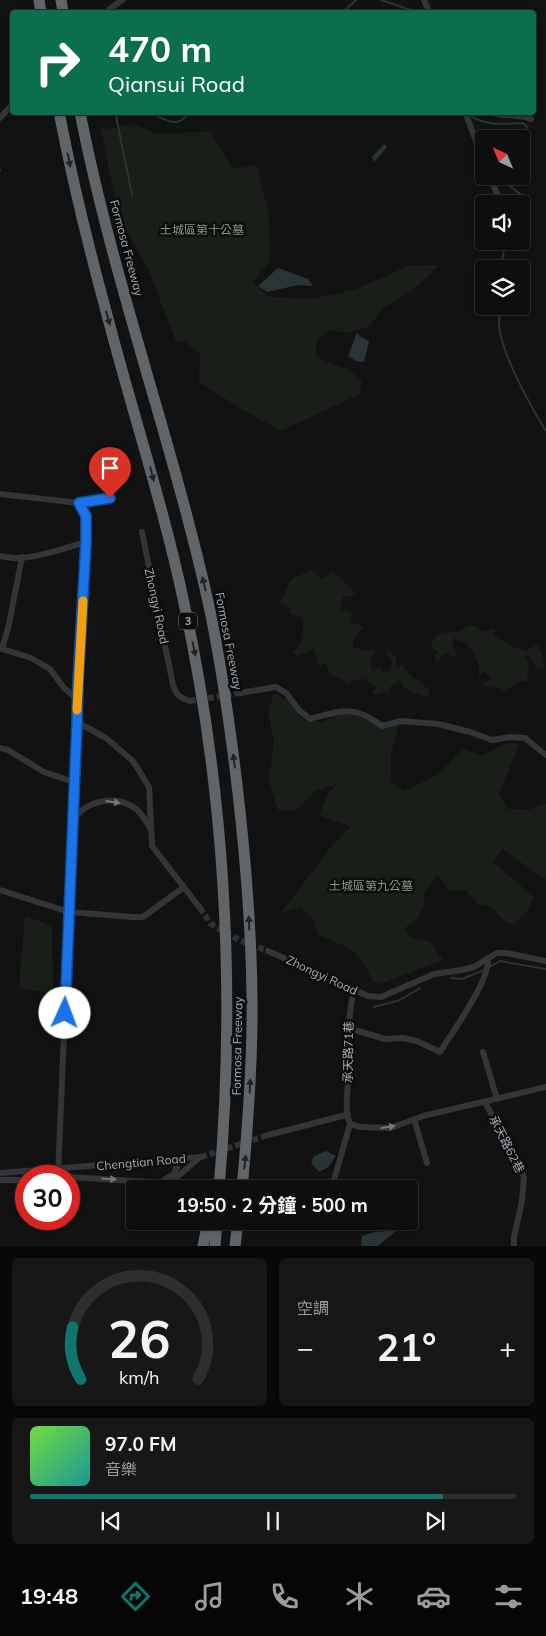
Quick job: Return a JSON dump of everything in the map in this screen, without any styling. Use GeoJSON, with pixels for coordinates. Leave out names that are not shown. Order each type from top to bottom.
{"type":"FeatureCollection","features":[{"type":"Feature","properties":{"kind":"highway","name":"Formosa Freeway"},"geometry":{"type":"LineString","coordinates":[[60,115],[70,167],[104,302],[150,467],[184,601],[204,699],[216,794],[224,893],[227,997],[221,1180]]}},
{"type":"Feature","properties":{"kind":"highway","name":"Formosa Freeway"},"geometry":{"type":"LineString","coordinates":[[81,115],[90,164],[128,307],[177,476],[207,599],[226,696],[247,888],[252,996],[250,1087],[243,1180]]}},
{"type":"Feature","properties":{"kind":"highway"},"geometry":{"type":"LineString","coordinates":[[217,1180],[222,1156]]}},
{"type":"Feature","properties":{"kind":"highway"},"geometry":{"type":"LineString","coordinates":[[203,1246],[206,1230]]}},
{"type":"Feature","properties":{"kind":"highway"},"geometry":{"type":"LineString","coordinates":[[215,1246],[216,1230]]}},
{"type":"Feature","properties":{"kind":"highway"},"geometry":{"type":"LineString","coordinates":[[235,1246],[237,1230]]}},
{"type":"Feature","properties":{"kind":"street"},"geometry":{"type":"LineString","coordinates":[[109,10],[122,0]]}},
{"type":"Feature","properties":{"kind":"street"},"geometry":{"type":"LineString","coordinates":[[0,118],[10,107]]}},
{"type":"Feature","properties":{"kind":"street"},"geometry":{"type":"LineString","coordinates":[[466,115],[475,138]]}},
{"type":"Feature","properties":{"kind":"street"},"geometry":{"type":"LineString","coordinates":[[498,115],[525,116],[531,119]]}},
{"type":"Feature","properties":{"kind":"street"},"geometry":{"type":"LineString","coordinates":[[0,494],[79,503],[110,498]]}},
{"type":"Feature","properties":{"kind":"street"},"geometry":{"type":"LineString","coordinates":[[58,1165],[77,699],[86,542],[86,516],[79,503]]}},
{"type":"Feature","properties":{"kind":"street","name":"Zhongyi Road"},"geometry":{"type":"LineString","coordinates":[[142,532],[173,685],[176,694],[180,698],[190,701]]}},
{"type":"Feature","properties":{"kind":"street"},"geometry":{"type":"LineString","coordinates":[[0,556],[22,557],[50,552],[86,542]]}},
{"type":"Feature","properties":{"kind":"street"},"geometry":{"type":"LineString","coordinates":[[22,557],[10,624],[1,648],[31,658],[50,669],[64,688],[77,699]]}},
{"type":"Feature","properties":{"kind":"street"},"geometry":{"type":"LineString","coordinates":[[240,693],[276,687],[286,693],[300,711],[310,719],[337,711],[353,710],[371,718],[382,726],[401,721],[438,724],[492,740],[510,737],[525,738],[546,755]]}},
{"type":"Feature","properties":{"kind":"street"},"geometry":{"type":"LineString","coordinates":[[77,722],[106,738],[133,762],[149,787],[152,846],[200,908]]}},
{"type":"Feature","properties":{"kind":"street"},"geometry":{"type":"LineString","coordinates":[[0,748],[8,750],[44,772],[74,782]]}},
{"type":"Feature","properties":{"kind":"street"},"geometry":{"type":"LineString","coordinates":[[72,821],[77,814],[85,809],[108,800],[127,804],[137,809],[150,828]]}},
{"type":"Feature","properties":{"kind":"street"},"geometry":{"type":"LineString","coordinates":[[0,890],[69,912],[143,917],[184,888]]}},
{"type":"Feature","properties":{"kind":"street","name":"Zhongyi Road"},"geometry":{"type":"LineString","coordinates":[[268,951],[368,996],[381,997],[434,974],[474,967],[488,961],[497,953],[546,961]]}},
{"type":"Feature","properties":{"kind":"street"},"geometry":{"type":"LineString","coordinates":[[348,1028],[385,1039],[403,1038],[417,1040],[440,1052],[483,982],[488,961]]}},
{"type":"Feature","properties":{"kind":"street","name":"承天路71巷"},"geometry":{"type":"LineString","coordinates":[[346,1115],[349,1011],[354,990]]}},
{"type":"Feature","properties":{"kind":"street"},"geometry":{"type":"LineString","coordinates":[[483,1052],[497,1099]]}},
{"type":"Feature","properties":{"kind":"street"},"geometry":{"type":"LineString","coordinates":[[350,1124],[361,1127],[391,1128],[414,1119],[546,1087]]}},
{"type":"Feature","properties":{"kind":"street","name":"承天路62巷"},"geometry":{"type":"LineString","coordinates":[[485,1102],[524,1177],[514,1246]]}},
{"type":"Feature","properties":{"kind":"street"},"geometry":{"type":"LineString","coordinates":[[268,1135],[346,1115],[350,1124],[334,1180]]}},
{"type":"Feature","properties":{"kind":"street"},"geometry":{"type":"LineString","coordinates":[[414,1119],[427,1163]]}},
{"type":"Feature","properties":{"kind":"street","name":"Chengtian Road"},"geometry":{"type":"LineString","coordinates":[[80,1170],[201,1156],[172,1180]]}},
{"type":"Feature","properties":{"kind":"street"},"geometry":{"type":"LineString","coordinates":[[181,1159],[182,1172]]}},
{"type":"Feature","properties":{"kind":"street"},"geometry":{"type":"LineString","coordinates":[[157,1180],[165,1179],[174,1174],[177,1167],[167,1160]]}},
{"type":"Feature","properties":{"kind":"street","name":"Chengtian Road"},"geometry":{"type":"LineString","coordinates":[[0,1173],[15,1173]]}},
{"type":"Feature","properties":{"kind":"street","name":"Chengtian Road"},"geometry":{"type":"LineString","coordinates":[[80,1178],[129,1180]]}},
{"type":"Feature","properties":{"kind":"street"},"geometry":{"type":"LineString","coordinates":[[0,1180],[15,1180]]}},
{"type":"Feature","properties":{"kind":"green space","name":"土城區第十公墓"},"geometry":{"type":"Polygon","coordinates":[[[134,124],[155,133],[211,132],[233,169],[257,165],[269,216],[270,261],[253,282],[269,297],[312,299],[357,289],[408,266],[440,265],[410,292],[385,307],[368,327],[350,332],[328,331],[317,340],[316,355],[328,363],[349,369],[362,382],[360,394],[281,431],[199,382],[200,353],[185,342],[176,341],[147,267],[119,217],[101,130],[134,124]]]}},
{"type":"Feature","properties":{"kind":"green space"},"geometry":{"type":"Polygon","coordinates":[[[310,570],[322,578],[333,571],[355,593],[351,596],[343,597],[340,609],[351,613],[351,622],[363,627],[353,642],[354,648],[369,651],[377,648],[369,661],[373,672],[378,667],[383,668],[382,673],[391,670],[393,662],[386,654],[388,651],[396,657],[396,667],[402,664],[411,676],[423,684],[424,687],[429,687],[427,697],[407,690],[400,680],[390,687],[388,694],[384,692],[375,695],[372,693],[376,688],[365,679],[355,680],[346,685],[344,680],[331,675],[325,663],[320,667],[314,648],[298,656],[293,653],[300,644],[303,618],[290,614],[290,607],[280,603],[291,580],[310,570]]]}},
{"type":"Feature","properties":{"kind":"green space"},"geometry":{"type":"Polygon","coordinates":[[[468,625],[477,626],[481,631],[493,629],[495,631],[493,635],[511,646],[526,651],[537,645],[541,651],[545,667],[538,669],[528,655],[525,657],[529,664],[527,681],[516,683],[505,692],[499,688],[485,686],[484,683],[492,679],[485,672],[479,676],[478,662],[469,646],[455,637],[452,645],[457,653],[454,658],[446,653],[441,656],[438,663],[434,659],[438,651],[433,649],[431,645],[436,636],[442,633],[460,631],[468,625]]]}},
{"type":"Feature","properties":{"kind":"green space","name":"土城區第九公墓"},"geometry":{"type":"Polygon","coordinates":[[[274,693],[290,702],[304,721],[321,722],[346,713],[370,720],[399,724],[391,755],[391,781],[404,791],[439,774],[463,748],[481,756],[507,743],[519,744],[499,794],[508,809],[527,810],[546,804],[546,880],[502,849],[493,862],[534,897],[529,909],[513,925],[504,920],[491,907],[478,904],[465,890],[450,891],[437,875],[425,892],[424,905],[417,919],[405,928],[411,937],[430,942],[443,960],[380,984],[372,981],[363,962],[345,946],[318,935],[313,918],[300,907],[281,913],[330,848],[351,826],[319,816],[328,793],[339,783],[316,791],[295,811],[278,810],[269,781],[274,741],[268,713],[274,693]]]}},
{"type":"Feature","properties":{"kind":"green space"},"geometry":{"type":"Polygon","coordinates":[[[25,916],[52,926],[53,994],[19,988],[25,916]]]}},
{"type":"Feature","properties":{"kind":"shaded area"},"geometry":{"type":"Polygon","coordinates":[[[384,144],[387,147],[374,162],[372,157],[384,144]]]}},
{"type":"Feature","properties":{"kind":"shaded area"},"geometry":{"type":"Polygon","coordinates":[[[278,268],[308,279],[313,286],[298,285],[267,292],[258,286],[278,268]]]}},
{"type":"Feature","properties":{"kind":"shaded area"},"geometry":{"type":"Polygon","coordinates":[[[357,333],[369,341],[364,362],[356,361],[348,356],[357,333]]]}},
{"type":"Feature","properties":{"kind":"shaded area"},"geometry":{"type":"Polygon","coordinates":[[[326,1151],[336,1156],[328,1167],[319,1172],[311,1163],[314,1156],[326,1151]]]}},
{"type":"Feature","properties":{"kind":"shaded area"},"geometry":{"type":"Polygon","coordinates":[[[397,1230],[378,1246],[361,1246],[362,1236],[374,1232],[397,1230]]]}},
{"type":"Feature","properties":{"kind":"waterway"},"geometry":{"type":"LineString","coordinates":[[345,10],[356,0]]}},
{"type":"Feature","properties":{"kind":"waterway"},"geometry":{"type":"LineString","coordinates":[[381,0],[411,10]]}},
{"type":"Feature","properties":{"kind":"waterway"},"geometry":{"type":"LineString","coordinates":[[156,115],[171,122],[181,121],[187,115]]}},
{"type":"Feature","properties":{"kind":"waterway"},"geometry":{"type":"LineString","coordinates":[[116,116],[132,195]]}},
{"type":"Feature","properties":{"kind":"waterway"},"geometry":{"type":"LineString","coordinates":[[472,117],[491,123],[523,123],[527,127],[525,130]]}},
{"type":"Feature","properties":{"kind":"waterway"},"geometry":{"type":"LineString","coordinates":[[510,185],[522,195]]}},
{"type":"Feature","properties":{"kind":"waterway"},"geometry":{"type":"LineString","coordinates":[[502,260],[504,250]]}},
{"type":"Feature","properties":{"kind":"waterway"},"geometry":{"type":"LineString","coordinates":[[500,315],[499,326],[505,351],[525,394],[546,431]]}},
{"type":"Feature","properties":{"kind":"waterway"},"geometry":{"type":"LineString","coordinates":[[488,968],[500,961],[546,969]]}},
{"type":"Feature","properties":{"kind":"waterway"},"geometry":{"type":"LineString","coordinates":[[451,978],[462,979],[484,970]]}},
{"type":"Feature","properties":{"kind":"waterway"},"geometry":{"type":"LineString","coordinates":[[374,1007],[400,1000],[420,988]]}},
{"type":"Feature","properties":{"kind":"tunnel"},"geometry":{"type":"LineString","coordinates":[[190,701],[240,693]]}},
{"type":"Feature","properties":{"kind":"tunnel"},"geometry":{"type":"LineString","coordinates":[[200,908],[211,924],[239,940],[268,951]]}},
{"type":"Feature","properties":{"kind":"tunnel"},"geometry":{"type":"LineString","coordinates":[[201,1157],[268,1135]]}},
{"type":"Feature","properties":{"kind":"slow traffic"},"geometry":{"type":"LineString","coordinates":[[77,710],[83,601]]}},
{"type":"Feature","properties":{"kind":"route"},"geometry":{"type":"LineString","coordinates":[[65,1013],[74,759],[86,542],[86,516],[79,503],[110,498]]}}]}
